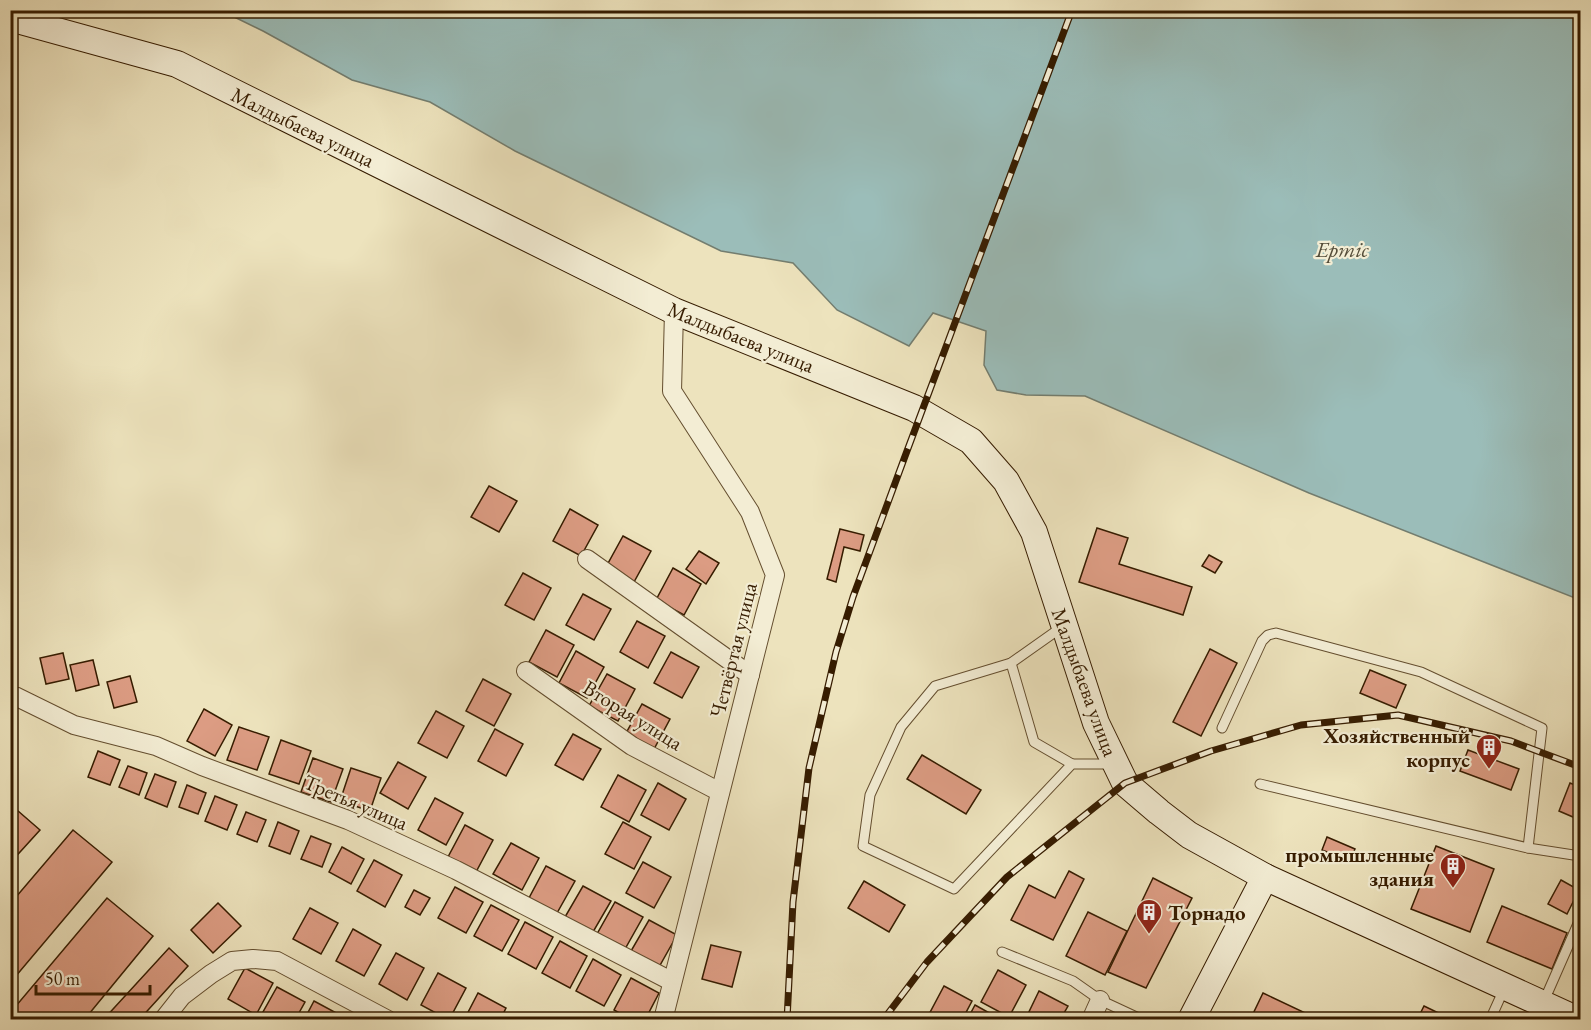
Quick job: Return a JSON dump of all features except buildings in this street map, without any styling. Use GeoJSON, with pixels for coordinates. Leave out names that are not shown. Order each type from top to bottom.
{"type":"FeatureCollection","features":[{"type":"Feature","properties":{"kind":"main road","name":"Малдыбаева улица"},"geometry":{"type":"LineString","coordinates":[[10,18],[177,64],[674,310],[914,408],[971,441],[1006,481],[1034,532],[1096,723],[1125,783],[1190,835],[1265,877],[1578,1020]]}},
{"type":"Feature","properties":{"kind":"main road"},"geometry":{"type":"LineString","coordinates":[[1191,1020],[1265,877]]}},
{"type":"Feature","properties":{"kind":"street","name":"Четвёртая улица"},"geometry":{"type":"LineString","coordinates":[[663,1020],[775,575],[750,512],[672,391],[674,310]]}},
{"type":"Feature","properties":{"kind":"street"},"geometry":{"type":"LineString","coordinates":[[587,559],[750,675]]}},
{"type":"Feature","properties":{"kind":"street","name":"Вторая улица"},"geometry":{"type":"LineString","coordinates":[[526,671],[632,746],[720,792]]}},
{"type":"Feature","properties":{"kind":"street","name":"Третья улица"},"geometry":{"type":"LineString","coordinates":[[10,696],[17,697],[74,725],[156,746],[202,766],[348,820],[456,870],[671,981]]}},
{"type":"Feature","properties":{"kind":"street"},"geometry":{"type":"LineString","coordinates":[[163,1020],[182,996],[232,961],[253,959],[277,961],[388,1020]]}},
{"type":"Feature","properties":{"kind":"street"},"geometry":{"type":"LineString","coordinates":[[1091,1020],[1100,1000]]}},
{"type":"Feature","properties":{"kind":"lane"},"geometry":{"type":"LineString","coordinates":[[1064,625],[1011,663],[935,686],[902,727],[870,795],[863,846],[954,889],[1072,764]]}},
{"type":"Feature","properties":{"kind":"lane"},"geometry":{"type":"LineString","coordinates":[[1222,728],[1262,641],[1268,635],[1276,633],[1421,672],[1542,728],[1528,849]]}},
{"type":"Feature","properties":{"kind":"lane"},"geometry":{"type":"LineString","coordinates":[[1011,663],[1034,742],[1072,764],[1115,764]]}},
{"type":"Feature","properties":{"kind":"lane"},"geometry":{"type":"LineString","coordinates":[[1260,784],[1528,849],[1581,856]]}},
{"type":"Feature","properties":{"kind":"lane"},"geometry":{"type":"LineString","coordinates":[[1543,1003],[1581,919]]}},
{"type":"Feature","properties":{"kind":"lane"},"geometry":{"type":"LineString","coordinates":[[1002,952],[1073,981],[1100,1000],[1143,1020]]}},
{"type":"Feature","properties":{"kind":"lane"},"geometry":{"type":"LineString","coordinates":[[1490,1020],[1505,987]]}},
{"type":"Feature","properties":{"kind":"water","name":"Ертіс"},"geometry":{"type":"Polygon","coordinates":[[[222,11],[1580,11],[1580,600],[1309,493],[1085,396],[1026,395],[997,390],[984,365],[986,331],[933,313],[909,346],[837,310],[793,263],[721,251],[515,151],[430,102],[352,80],[222,11]]]}},
{"type":"Feature","properties":{"kind":"railway"},"geometry":{"type":"LineString","coordinates":[[787,1020],[793,902],[809,768],[836,652],[853,597],[1072,10]]}},
{"type":"Feature","properties":{"kind":"railway"},"geometry":{"type":"LineString","coordinates":[[883,1020],[927,962],[1007,877],[1125,783],[1211,751],[1301,725],[1398,715],[1511,741],[1580,767]]}},
{"type":"Feature","properties":{"kind":"place","name":"Хозяйственный корпус"},"geometry":{"type":"Point","coordinates":[1489,770]}},
{"type":"Feature","properties":{"kind":"place","name":"промышленные здания"},"geometry":{"type":"Point","coordinates":[1453,889]}},
{"type":"Feature","properties":{"kind":"place","name":"Торнадо"},"geometry":{"type":"Point","coordinates":[1149,935]}}]}
